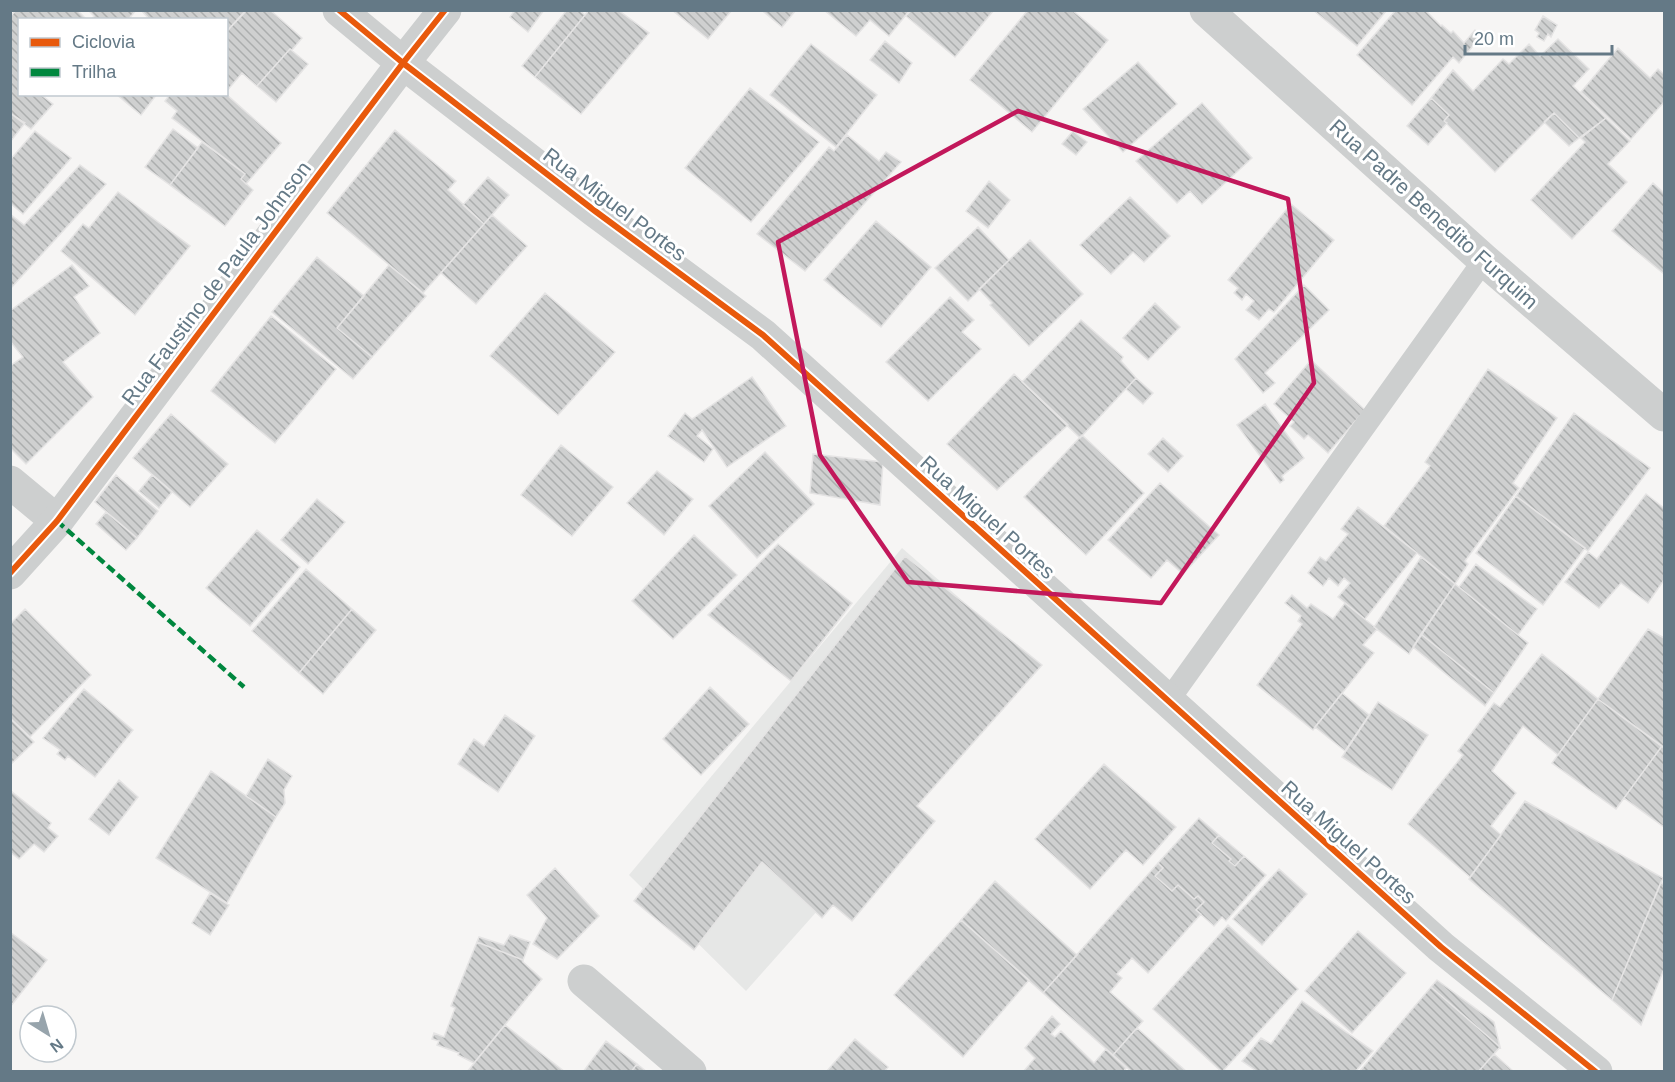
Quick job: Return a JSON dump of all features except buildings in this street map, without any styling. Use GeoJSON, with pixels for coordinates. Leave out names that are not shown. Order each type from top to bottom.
{"type":"FeatureCollection","features":[{"type":"Feature","properties":{"kind":"street","name":"Rua Miguel Portes"},"geometry":{"type":"LineString","coordinates":[[339,10],[403,63],[595,211],[763,335],[1441,947],[1596,1071]]}},
{"type":"Feature","properties":{"kind":"street","name":"Rua Faustino de Paula Johnson"},"geometry":{"type":"LineString","coordinates":[[10,573],[57,521],[445,10]]}},
{"type":"Feature","properties":{"kind":"street","name":"Rua Padre Benedito Furquim"},"geometry":{"type":"LineString","coordinates":[[1206,10],[1484,260],[1665,415]]}},
{"type":"Feature","properties":{"kind":"street"},"geometry":{"type":"LineString","coordinates":[[10,482],[57,521]]}},
{"type":"Feature","properties":{"kind":"street"},"geometry":{"type":"LineString","coordinates":[[584,981],[690,1071]]}},
{"type":"Feature","properties":{"kind":"lane"},"geometry":{"type":"LineString","coordinates":[[1168,701],[1484,260]]}},
{"type":"Feature","properties":{"kind":"highlighted area"},"geometry":{"type":"Polygon","coordinates":[[[1018,111],[1288,199],[1314,383],[1161,603],[908,582],[820,455],[778,242],[1018,111]]]}},
{"type":"Feature","properties":{"kind":"shaded area"},"geometry":{"type":"Polygon","coordinates":[[[902,548],[1036,665],[746,991],[629,875],[902,548]]]}},
{"type":"Feature","properties":{"kind":"marked path"},"geometry":{"type":"LineString","coordinates":[[57,521],[244,687]]}},
{"type":"Feature","properties":{"kind":"cycle path"},"geometry":{"type":"LineString","coordinates":[[339,10],[403,63],[595,211],[763,335],[1441,947],[1596,1072]]}},
{"type":"Feature","properties":{"kind":"cycle path"},"geometry":{"type":"LineString","coordinates":[[10,573],[57,521],[445,10]]}}]}
